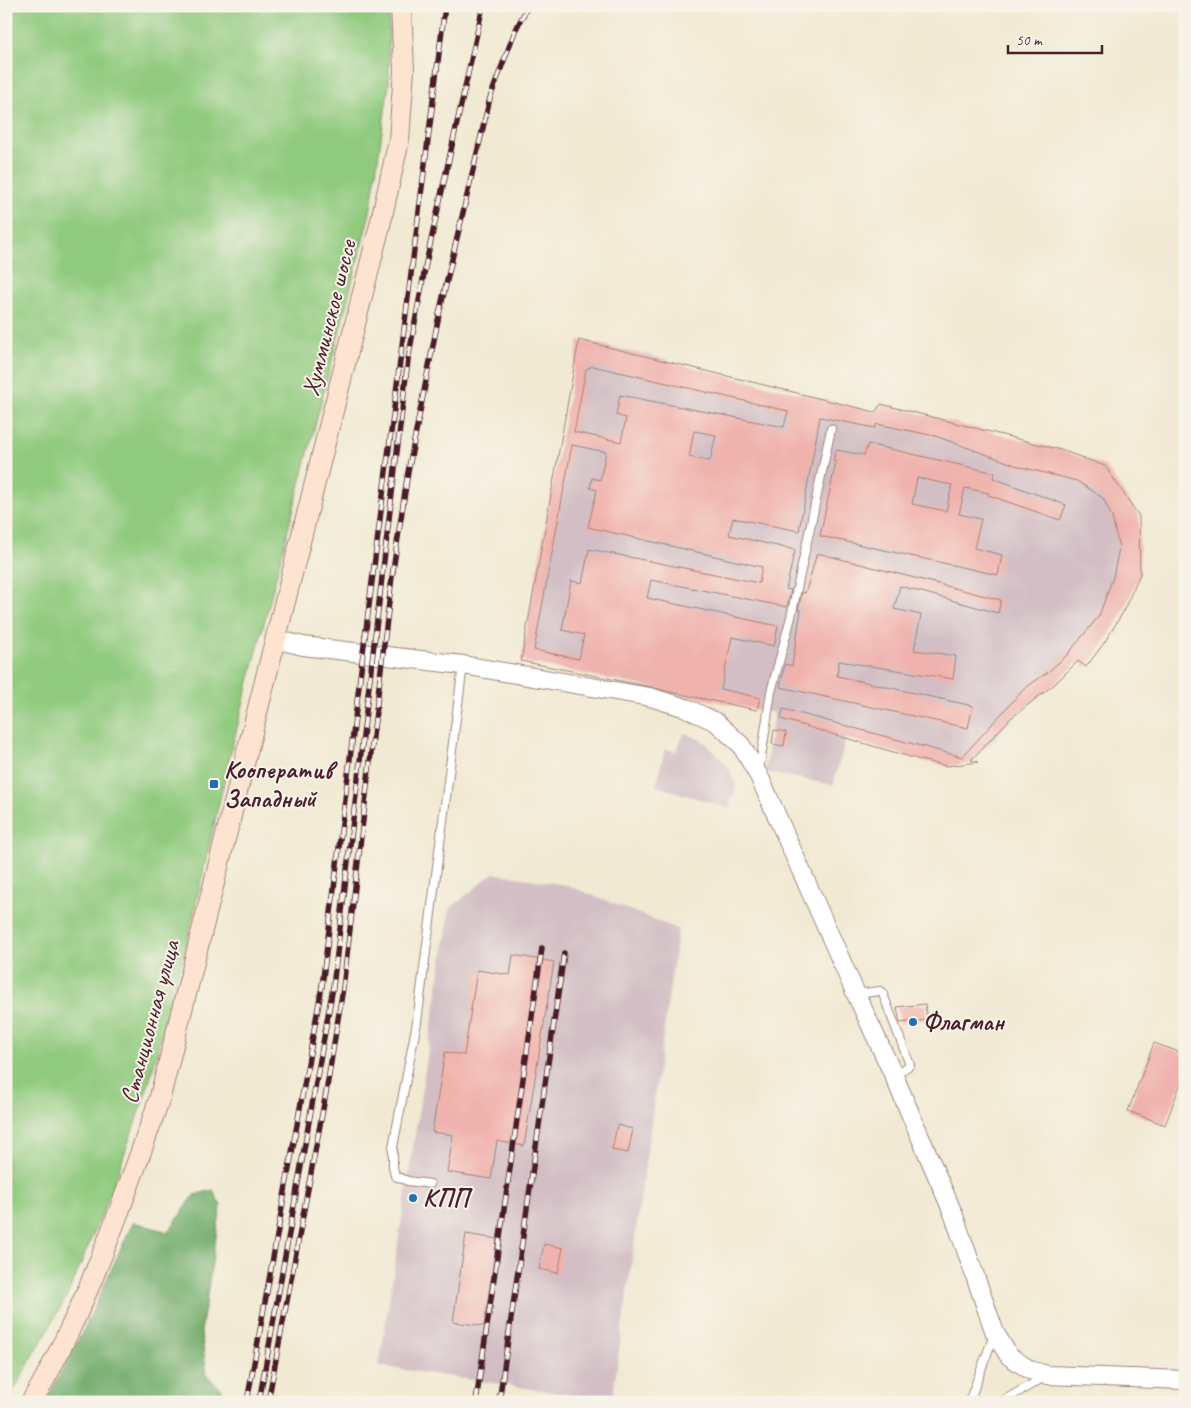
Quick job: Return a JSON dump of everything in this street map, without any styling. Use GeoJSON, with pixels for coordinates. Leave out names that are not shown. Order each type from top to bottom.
{"type":"FeatureCollection","features":[{"type":"Feature","properties":{"kind":"main road","name":"Хумминское шоссе"},"geometry":{"type":"LineString","coordinates":[[275,639],[380,225],[399,140],[404,70],[401,6]]}},
{"type":"Feature","properties":{"kind":"main road","name":"Станционная улица"},"geometry":{"type":"LineString","coordinates":[[31,1402],[65,1339],[95,1273],[133,1175],[160,1097],[275,639]]}},
{"type":"Feature","properties":{"kind":"street"},"geometry":{"type":"LineString","coordinates":[[275,639],[303,646],[463,665],[650,697],[686,708],[716,722],[741,745],[759,776],[894,1076],[953,1213],[994,1333],[1009,1356],[1030,1370],[1048,1375],[1185,1380]]}},
{"type":"Feature","properties":{"kind":"lane"},"geometry":{"type":"LineString","coordinates":[[759,776],[771,692],[791,618],[831,429]]}},
{"type":"Feature","properties":{"kind":"lane"},"geometry":{"type":"LineString","coordinates":[[430,1184],[408,1181],[396,1176],[393,1167],[393,1147],[417,1022],[463,665]]}},
{"type":"Feature","properties":{"kind":"lane"},"geometry":{"type":"LineString","coordinates":[[856,994],[880,991],[883,994],[910,1065],[894,1076]]}},
{"type":"Feature","properties":{"kind":"lane"},"geometry":{"type":"LineString","coordinates":[[969,1402],[994,1333]]}},
{"type":"Feature","properties":{"kind":"lane"},"geometry":{"type":"LineString","coordinates":[[1002,1402],[1048,1375]]}},
{"type":"Feature","properties":{"kind":"shaded area"},"geometry":{"type":"Polygon","coordinates":[[[579,340],[669,360],[670,368],[875,412],[881,404],[1061,450],[1105,466],[1139,516],[1140,574],[1120,618],[1086,667],[1078,662],[1056,683],[1011,718],[994,740],[968,763],[947,766],[846,738],[833,785],[765,772],[774,713],[521,661],[579,340]]]}},
{"type":"Feature","properties":{"kind":"shaded area"},"geometry":{"type":"Polygon","coordinates":[[[685,733],[703,741],[719,756],[729,769],[736,786],[729,808],[656,786],[665,748],[675,752],[685,733]]]}},
{"type":"Feature","properties":{"kind":"shaded area"},"geometry":{"type":"Polygon","coordinates":[[[493,873],[566,885],[678,929],[612,1401],[379,1366],[450,909],[493,873]]]}},
{"type":"Feature","properties":{"kind":"green space"},"geometry":{"type":"Polygon","coordinates":[[[6,6],[389,6],[389,84],[370,213],[231,751],[190,930],[148,1086],[111,1192],[68,1294],[7,1402],[6,6]]]}},
{"type":"Feature","properties":{"kind":"green space"},"geometry":{"type":"Polygon","coordinates":[[[213,1190],[221,1206],[201,1332],[207,1375],[228,1397],[227,1402],[45,1402],[85,1327],[133,1222],[168,1232],[194,1195],[213,1190]]]}},
{"type":"Feature","properties":{"kind":"building"},"geometry":{"type":"Polygon","coordinates":[[[579,340],[875,412],[881,404],[1061,450],[1105,466],[1139,516],[1140,574],[1122,614],[1104,643],[1086,667],[1078,661],[1056,683],[1011,718],[971,760],[978,762],[947,766],[924,761],[781,719],[783,709],[962,757],[1024,689],[1048,672],[1067,655],[1099,616],[1113,577],[1119,548],[1112,517],[1103,498],[1077,481],[1021,467],[935,436],[877,424],[875,428],[820,417],[799,531],[733,518],[729,535],[795,550],[786,589],[791,590],[787,607],[651,580],[647,598],[778,626],[774,646],[732,637],[721,689],[760,698],[757,710],[521,661],[579,340]],[[593,366],[586,369],[574,432],[621,442],[626,418],[616,415],[620,395],[784,427],[788,411],[593,366]],[[694,431],[689,457],[710,461],[716,435],[694,431]],[[572,445],[534,650],[579,659],[584,635],[562,630],[571,581],[582,583],[589,549],[759,583],[762,567],[588,527],[597,490],[590,488],[592,478],[600,480],[606,452],[572,445]]]}},
{"type":"Feature","properties":{"kind":"building"},"geometry":{"type":"Polygon","coordinates":[[[868,444],[995,473],[993,478],[1066,505],[1060,520],[988,495],[989,493],[965,488],[959,514],[981,519],[974,548],[1002,555],[998,575],[820,536],[836,462],[833,461],[836,450],[864,455],[868,444]],[[917,478],[912,504],[946,511],[952,485],[917,478]]]}},
{"type":"Feature","properties":{"kind":"building"},"geometry":{"type":"Polygon","coordinates":[[[817,553],[1001,600],[998,613],[900,586],[894,609],[921,615],[914,650],[956,656],[953,679],[839,661],[837,676],[973,706],[968,728],[780,687],[785,664],[792,666],[801,610],[798,610],[802,592],[805,593],[806,591],[817,553]]]}},
{"type":"Feature","properties":{"kind":"building"},"geometry":{"type":"Polygon","coordinates":[[[774,730],[786,732],[784,746],[772,744],[774,730]]]}},
{"type":"Feature","properties":{"kind":"building"},"geometry":{"type":"Polygon","coordinates":[[[513,955],[554,962],[524,1146],[497,1141],[491,1179],[447,1172],[453,1135],[432,1132],[445,1052],[464,1055],[477,970],[510,975],[513,955]]]}},
{"type":"Feature","properties":{"kind":"building"},"geometry":{"type":"Polygon","coordinates":[[[925,1004],[927,1020],[900,1023],[897,1007],[925,1004]]]}},
{"type":"Feature","properties":{"kind":"building"},"geometry":{"type":"Polygon","coordinates":[[[1154,1043],[1185,1054],[1185,1072],[1165,1125],[1128,1111],[1154,1043]]]}},
{"type":"Feature","properties":{"kind":"building"},"geometry":{"type":"Polygon","coordinates":[[[617,1125],[633,1129],[628,1153],[612,1150],[617,1125]]]}},
{"type":"Feature","properties":{"kind":"building"},"geometry":{"type":"Polygon","coordinates":[[[466,1234],[497,1239],[484,1326],[453,1322],[466,1234]]]}},
{"type":"Feature","properties":{"kind":"building"},"geometry":{"type":"Polygon","coordinates":[[[544,1244],[563,1248],[558,1273],[539,1269],[544,1244]]]}},
{"type":"Feature","properties":{"kind":"railway"},"geometry":{"type":"LineString","coordinates":[[247,1402],[322,986],[445,6]]}},
{"type":"Feature","properties":{"kind":"railway"},"geometry":{"type":"LineString","coordinates":[[259,1402],[333,987],[408,360],[426,263],[483,6]]}},
{"type":"Feature","properties":{"kind":"railway"},"geometry":{"type":"LineString","coordinates":[[268,1402],[326,1093],[343,988],[392,577],[408,472],[440,310],[490,98],[515,31],[528,6]]}},
{"type":"Feature","properties":{"kind":"railway"},"geometry":{"type":"LineString","coordinates":[[476,1402],[542,948]]}},
{"type":"Feature","properties":{"kind":"railway"},"geometry":{"type":"LineString","coordinates":[[499,1402],[564,953]]}},
{"type":"Feature","properties":{"kind":"place","name":"Кооператив Западный"},"geometry":{"type":"Point","coordinates":[214,784]}},
{"type":"Feature","properties":{"kind":"place","name":"Флагман"},"geometry":{"type":"Point","coordinates":[913,1022]}},
{"type":"Feature","properties":{"kind":"place","name":"КПП"},"geometry":{"type":"Point","coordinates":[413,1198]}}]}
